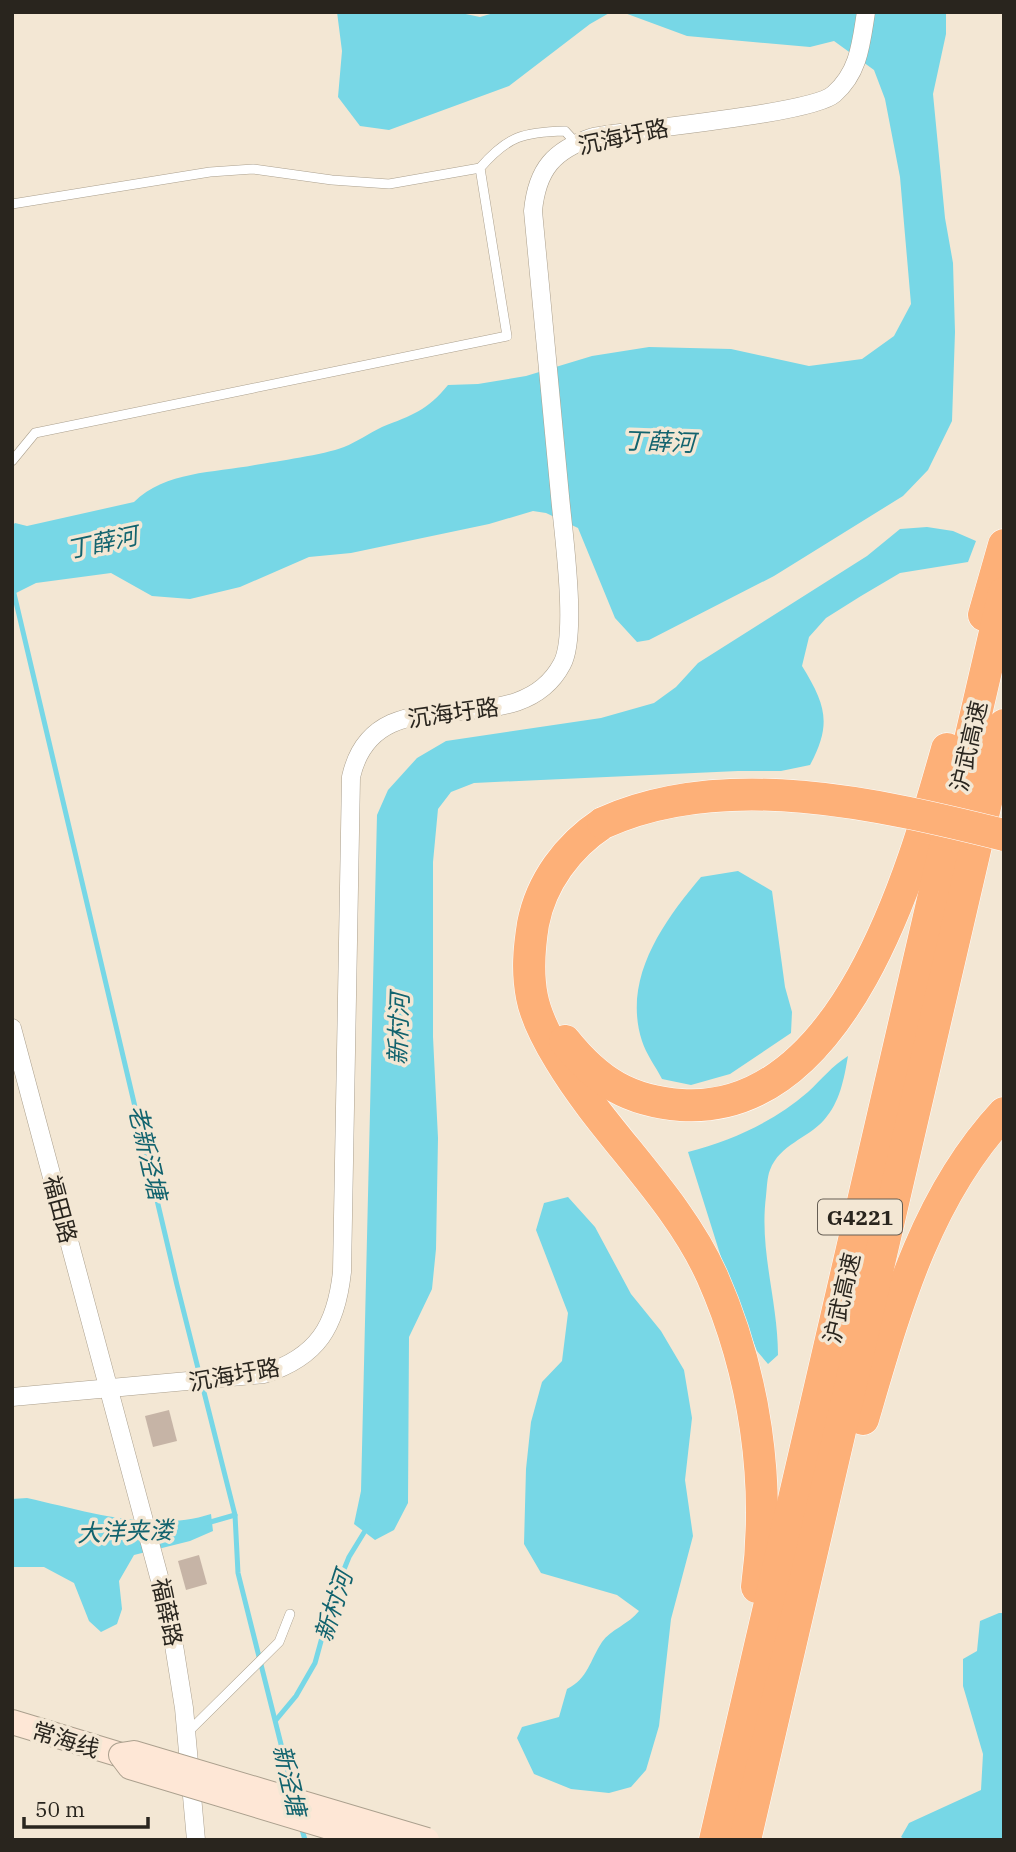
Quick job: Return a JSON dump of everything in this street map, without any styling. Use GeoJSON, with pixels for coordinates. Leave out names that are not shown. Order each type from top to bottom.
{"type":"FeatureCollection","features":[{"type":"Feature","properties":{"kind":"highway"},"geometry":{"type":"LineString","coordinates":[[1004,545],[918,853],[880,946],[836,1018],[808,1050],[777,1078],[739,1098],[697,1106],[655,1103],[617,1089],[586,1067],[561,1036],[545,996],[541,952],[551,908],[572,870],[607,829],[681,809],[727,807],[849,817],[933,831],[1004,848]]}},
{"type":"Feature","properties":{"kind":"highway","name":"沪武高速"},"geometry":{"type":"LineString","coordinates":[[715,1840],[1004,593]]}},
{"type":"Feature","properties":{"kind":"highway","name":"沪武高速"},"geometry":{"type":"LineString","coordinates":[[746,1840],[1004,725]]}},
{"type":"Feature","properties":{"kind":"highway"},"geometry":{"type":"LineString","coordinates":[[701,1840],[753,1616],[761,1548],[758,1444],[748,1385],[733,1329],[711,1274],[682,1225],[570,1077],[550,1042],[532,999],[528,954],[536,906],[559,862],[635,808],[681,797],[727,794],[851,804],[935,818],[1004,835]]}},
{"type":"Feature","properties":{"kind":"highway"},"geometry":{"type":"LineString","coordinates":[[766,1749],[898,1303],[933,1216],[955,1174],[1004,1113]]}},
{"type":"Feature","properties":{"kind":"main road","name":"常海线"},"geometry":{"type":"LineString","coordinates":[[12,1722],[121,1755],[134,1753],[426,1840]]}},
{"type":"Feature","properties":{"kind":"main road","name":"常海线"},"geometry":{"type":"LineString","coordinates":[[121,1755],[130,1767],[372,1840]]}},
{"type":"Feature","properties":{"kind":"street","name":"沉海圩路"},"geometry":{"type":"LineString","coordinates":[[12,1397],[264,1374],[287,1367],[303,1356],[328,1327],[340,1296],[351,777],[354,762],[373,734],[400,718],[517,703],[546,685],[564,661],[568,647],[566,563],[534,198],[545,169],[553,158],[576,143],[617,133],[820,102],[831,96],[851,74],[860,50],[866,12]]}},
{"type":"Feature","properties":{"kind":"street","name":"福田路"},"geometry":{"type":"LineString","coordinates":[[12,1028],[111,1390]]}},
{"type":"Feature","properties":{"kind":"street","name":"福薛路"},"geometry":{"type":"LineString","coordinates":[[111,1390],[156,1559],[178,1665],[196,1840]]}},
{"type":"Feature","properties":{"kind":"lane"},"geometry":{"type":"LineString","coordinates":[[12,205],[210,172],[253,169],[331,180],[389,184],[480,168],[500,145],[531,131],[565,131],[576,143]]}},
{"type":"Feature","properties":{"kind":"lane"},"geometry":{"type":"LineString","coordinates":[[12,461],[35,433],[507,336],[480,168]]}},
{"type":"Feature","properties":{"kind":"lane"},"geometry":{"type":"LineString","coordinates":[[186,1733],[279,1642],[290,1615]]}},
{"type":"Feature","properties":{"kind":"water"},"geometry":{"type":"Polygon","coordinates":[[[337,12],[456,12],[480,17],[497,12],[611,12],[590,24],[509,86],[389,130],[360,126],[338,97],[342,51],[337,12]]]}},
{"type":"Feature","properties":{"kind":"water","name":"丁薛河"},"geometry":{"type":"Polygon","coordinates":[[[622,12],[946,12],[946,34],[933,94],[945,218],[953,263],[955,332],[952,421],[928,470],[903,496],[774,576],[649,640],[637,642],[615,618],[578,528],[546,513],[533,511],[489,524],[351,553],[309,557],[240,587],[190,599],[152,596],[111,573],[36,583],[12,595],[12,526],[15,523],[27,526],[134,502],[160,484],[191,475],[335,450],[418,411],[433,401],[448,385],[478,384],[526,376],[592,356],[649,347],[731,349],[809,366],[862,359],[894,336],[911,304],[900,177],[885,99],[874,70],[834,41],[810,47],[687,36],[622,12]]]}},
{"type":"Feature","properties":{"kind":"water"},"geometry":{"type":"Polygon","coordinates":[[[927,527],[953,531],[976,541],[968,562],[900,573],[826,618],[809,637],[802,666],[816,692],[823,715],[821,738],[810,765],[781,771],[474,783],[451,792],[438,809],[433,862],[433,1037],[438,1138],[436,1249],[432,1289],[409,1337],[408,1503],[394,1530],[375,1540],[354,1524],[361,1491],[377,815],[388,790],[417,758],[446,741],[601,718],[654,703],[676,687],[698,663],[867,556],[900,529],[927,527]]]}},
{"type":"Feature","properties":{"kind":"water"},"geometry":{"type":"Polygon","coordinates":[[[738,871],[772,891],[785,987],[792,1012],[791,1033],[730,1074],[691,1085],[662,1079],[644,1046],[637,1018],[637,996],[642,974],[660,932],[701,877],[738,871]]]}},
{"type":"Feature","properties":{"kind":"water"},"geometry":{"type":"Polygon","coordinates":[[[848,1056],[834,1106],[817,1127],[780,1154],[769,1173],[765,1236],[778,1355],[768,1364],[757,1351],[726,1273],[688,1152],[737,1136],[767,1121],[795,1103],[848,1056]]]}},
{"type":"Feature","properties":{"kind":"water"},"geometry":{"type":"Polygon","coordinates":[[[568,1197],[595,1227],[631,1294],[661,1331],[684,1370],[692,1418],[685,1480],[693,1536],[671,1619],[659,1726],[646,1770],[631,1787],[609,1793],[571,1789],[534,1774],[517,1738],[522,1727],[559,1717],[567,1689],[580,1680],[602,1642],[639,1611],[617,1595],[541,1573],[524,1544],[526,1469],[531,1422],[542,1382],[562,1361],[568,1313],[536,1230],[544,1203],[568,1197]]]}},
{"type":"Feature","properties":{"kind":"water"},"geometry":{"type":"Polygon","coordinates":[[[27,1498],[96,1514],[142,1521],[189,1519],[211,1514],[213,1531],[190,1541],[134,1555],[119,1581],[122,1609],[117,1624],[101,1632],[89,1621],[74,1583],[44,1567],[12,1567],[12,1499],[27,1498]]]}},
{"type":"Feature","properties":{"kind":"water"},"geometry":{"type":"Polygon","coordinates":[[[1004,1613],[1004,1840],[906,1840],[901,1837],[909,1823],[981,1790],[983,1754],[963,1686],[963,1659],[977,1651],[980,1621],[1004,1613]]]}},
{"type":"Feature","properties":{"kind":"building"},"geometry":{"type":"Polygon","coordinates":[[[169,1410],[177,1441],[153,1447],[145,1416],[169,1410]]]}},
{"type":"Feature","properties":{"kind":"building"},"geometry":{"type":"Polygon","coordinates":[[[199,1555],[207,1584],[186,1590],[178,1561],[199,1555]]]}},
{"type":"Feature","properties":{"kind":"waterway","name":"老新泾塘"},"geometry":{"type":"LineString","coordinates":[[12,585],[177,1285],[235,1515],[238,1573],[293,1792]]}},
{"type":"Feature","properties":{"kind":"waterway","name":"大洋夹溇"},"geometry":{"type":"LineString","coordinates":[[207,1523],[235,1515]]}},
{"type":"Feature","properties":{"kind":"waterway","name":"新村河"},"geometry":{"type":"LineString","coordinates":[[276,1720],[296,1696],[315,1663],[334,1594],[349,1557],[368,1526]]}},
{"type":"Feature","properties":{"kind":"waterway","name":"新泾塘"},"geometry":{"type":"LineString","coordinates":[[301,1826],[305,1840]]}}]}
